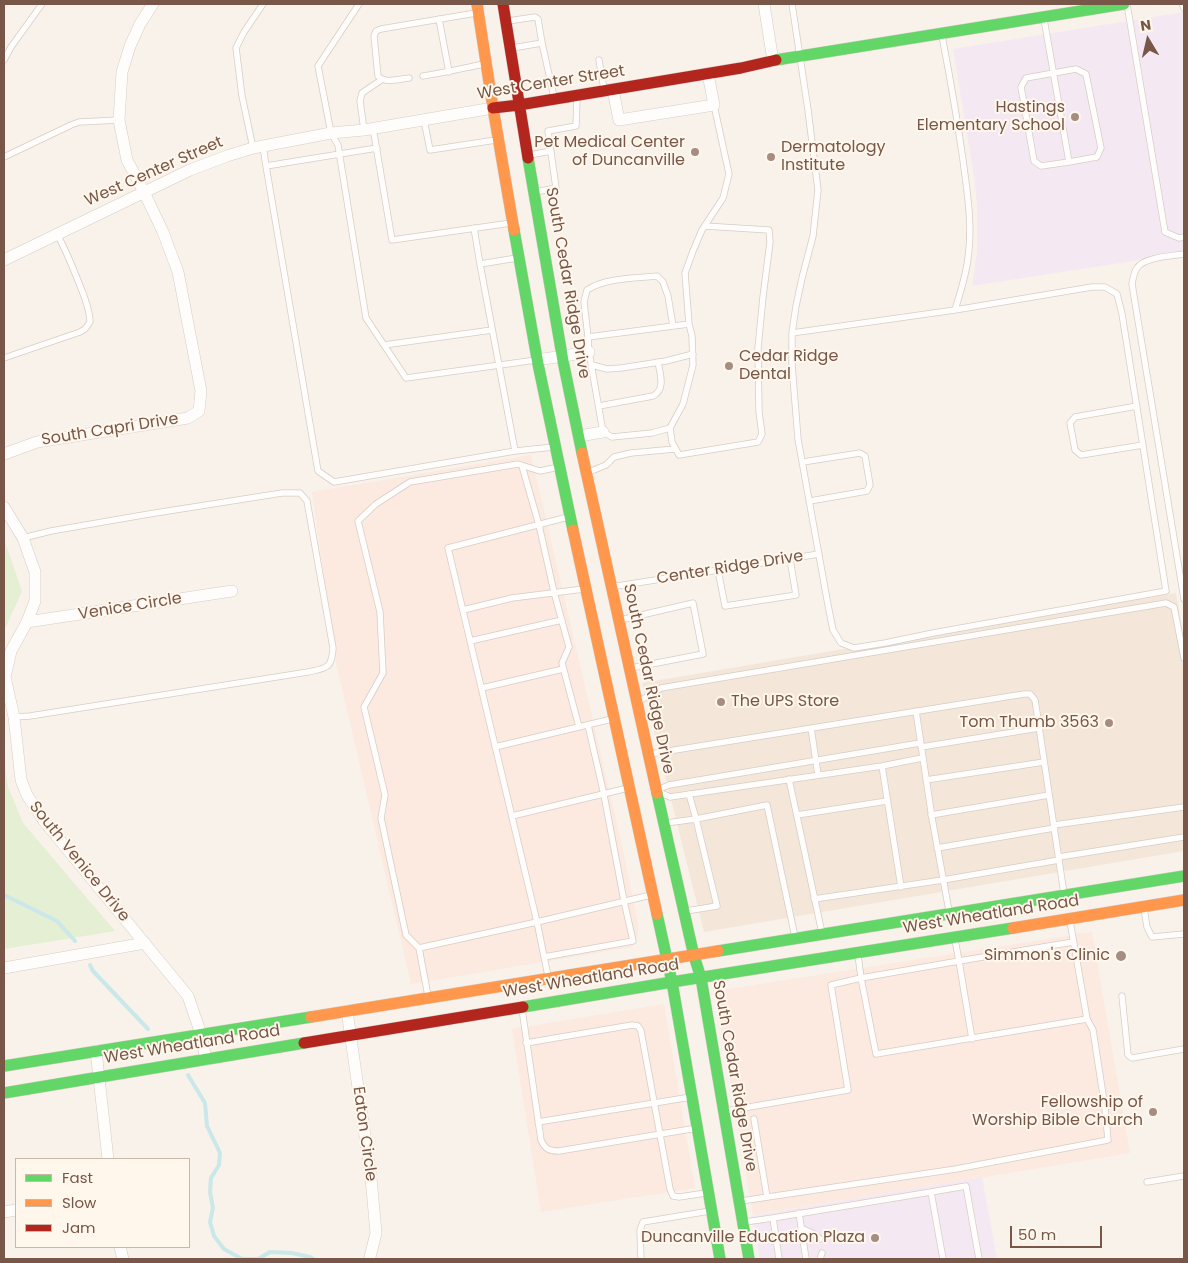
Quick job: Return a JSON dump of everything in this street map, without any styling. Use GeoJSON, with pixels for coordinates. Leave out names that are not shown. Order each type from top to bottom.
{"type":"FeatureCollection","features":[{"type":"Feature","properties":{"kind":"main road","name":"South Cedar Ridge Drive"},"geometry":{"type":"LineString","coordinates":[[503,4],[562,355],[587,473],[613,719],[642,790],[663,824],[694,956],[701,978],[724,1111],[720,1259]]}},
{"type":"Feature","properties":{"kind":"main road","name":"West Center Street"},"geometry":{"type":"LineString","coordinates":[[493,108],[519,106],[708,74],[800,56],[1126,4]]}},
{"type":"Feature","properties":{"kind":"main road","name":"South Cedar Ridge Drive"},"geometry":{"type":"LineString","coordinates":[[478,8],[493,108],[537,360],[570,516],[598,588],[618,620],[648,754],[642,790],[652,895],[672,982],[709,1193],[743,1223],[749,1259]]}},
{"type":"Feature","properties":{"kind":"main road","name":"West Wheatland Road"},"geometry":{"type":"LineString","coordinates":[[4,1093],[857,953],[1065,896],[1184,876]]}},
{"type":"Feature","properties":{"kind":"main road","name":"West Wheatland Road"},"geometry":{"type":"LineString","coordinates":[[4,1066],[822,935],[1069,919],[1184,900]]}},
{"type":"Feature","properties":{"kind":"main road"},"geometry":{"type":"LineString","coordinates":[[474,990],[491,997],[514,1002],[521,1007]]}},
{"type":"Feature","properties":{"kind":"street"},"geometry":{"type":"LineString","coordinates":[[144,192],[127,160],[119,120],[122,72],[130,46],[140,24],[153,4]]}},
{"type":"Feature","properties":{"kind":"street"},"geometry":{"type":"LineString","coordinates":[[764,4],[773,61]]}},
{"type":"Feature","properties":{"kind":"street"},"geometry":{"type":"LineString","coordinates":[[609,90],[620,120],[714,105],[708,74]]}},
{"type":"Feature","properties":{"kind":"street","name":"West Center Street"},"geometry":{"type":"LineString","coordinates":[[4,260],[190,170],[226,156],[258,147],[331,133],[369,129],[493,108]]}},
{"type":"Feature","properties":{"kind":"street","name":"South Capri Drive"},"geometry":{"type":"LineString","coordinates":[[4,454],[37,442],[188,418],[199,411],[201,391],[178,272],[163,232],[144,192]]}},
{"type":"Feature","properties":{"kind":"street"},"geometry":{"type":"LineString","coordinates":[[537,360],[589,352]]}},
{"type":"Feature","properties":{"kind":"street"},"geometry":{"type":"LineString","coordinates":[[579,436],[603,432]]}},
{"type":"Feature","properties":{"kind":"street","name":"South Venice Drive"},"geometry":{"type":"LineString","coordinates":[[4,507],[23,538],[35,572],[35,601],[27,622],[11,652],[5,677],[14,717],[21,780],[27,795],[44,822],[188,996],[201,1034],[206,1060]]}},
{"type":"Feature","properties":{"kind":"street","name":"Venice Circle"},"geometry":{"type":"LineString","coordinates":[[27,622],[232,591]]}},
{"type":"Feature","properties":{"kind":"street"},"geometry":{"type":"LineString","coordinates":[[4,968],[145,943]]}},
{"type":"Feature","properties":{"kind":"street","name":"Eaton Circle"},"geometry":{"type":"LineString","coordinates":[[347,1011],[371,1178],[376,1233],[370,1257]]}},
{"type":"Feature","properties":{"kind":"street"},"geometry":{"type":"LineString","coordinates":[[96,1051],[108,1158]]}},
{"type":"Feature","properties":{"kind":"lane"},"geometry":{"type":"LineString","coordinates":[[4,60],[42,4]]}},
{"type":"Feature","properties":{"kind":"lane"},"geometry":{"type":"LineString","coordinates":[[263,4],[244,32],[236,48],[242,96],[266,166],[318,471],[334,482],[514,451],[555,447]]}},
{"type":"Feature","properties":{"kind":"lane"},"geometry":{"type":"LineString","coordinates":[[359,4],[318,66],[331,133],[338,145],[366,318],[406,378],[537,360]]}},
{"type":"Feature","properties":{"kind":"lane"},"geometry":{"type":"LineString","coordinates":[[792,4],[818,190],[814,236],[802,278],[792,333],[794,401],[798,439],[828,605],[833,630],[841,643],[854,648],[1166,592],[1122,314],[1117,294],[1106,287],[1092,287],[955,310],[792,333]]}},
{"type":"Feature","properties":{"kind":"lane"},"geometry":{"type":"LineString","coordinates":[[1126,4],[1165,232],[1179,238],[1184,237]]}},
{"type":"Feature","properties":{"kind":"lane"},"geometry":{"type":"LineString","coordinates":[[1182,4],[1184,8]]}},
{"type":"Feature","properties":{"kind":"lane"},"geometry":{"type":"LineString","coordinates":[[381,80],[378,76],[374,36],[376,31],[438,19],[478,8]]}},
{"type":"Feature","properties":{"kind":"lane"},"geometry":{"type":"LineString","coordinates":[[506,21],[535,17],[538,19],[555,99]]}},
{"type":"Feature","properties":{"kind":"lane"},"geometry":{"type":"LineString","coordinates":[[1044,17],[1069,162]]}},
{"type":"Feature","properties":{"kind":"lane"},"geometry":{"type":"LineString","coordinates":[[438,19],[448,72]]}},
{"type":"Feature","properties":{"kind":"lane"},"geometry":{"type":"LineString","coordinates":[[942,34],[967,188],[970,230],[968,258],[955,310]]}},
{"type":"Feature","properties":{"kind":"lane"},"geometry":{"type":"LineString","coordinates":[[510,48],[542,43]]}},
{"type":"Feature","properties":{"kind":"lane"},"geometry":{"type":"LineString","coordinates":[[599,60],[609,90]]}},
{"type":"Feature","properties":{"kind":"lane"},"geometry":{"type":"LineString","coordinates":[[423,76],[486,64]]}},
{"type":"Feature","properties":{"kind":"lane"},"geometry":{"type":"LineString","coordinates":[[1076,69],[1086,74],[1101,148],[1096,157],[1069,162],[1041,166],[1034,161],[1021,87],[1026,78],[1076,69]]}},
{"type":"Feature","properties":{"kind":"lane"},"geometry":{"type":"LineString","coordinates":[[409,78],[381,80],[362,94],[360,101],[376,148],[392,240],[513,223]]}},
{"type":"Feature","properties":{"kind":"lane"},"geometry":{"type":"LineString","coordinates":[[534,192],[556,188],[548,131],[576,126],[577,96]]}},
{"type":"Feature","properties":{"kind":"lane"},"geometry":{"type":"LineString","coordinates":[[705,226],[769,230],[770,242],[758,348],[759,412],[762,434],[758,442],[747,445],[679,455],[672,442],[670,428],[682,404],[693,365],[686,274],[692,251],[705,226],[723,198],[729,174],[714,105]]}},
{"type":"Feature","properties":{"kind":"lane"},"geometry":{"type":"LineString","coordinates":[[4,157],[79,122],[119,120]]}},
{"type":"Feature","properties":{"kind":"lane"},"geometry":{"type":"LineString","coordinates":[[424,120],[430,150],[499,139]]}},
{"type":"Feature","properties":{"kind":"lane"},"geometry":{"type":"LineString","coordinates":[[266,166],[376,148]]}},
{"type":"Feature","properties":{"kind":"lane"},"geometry":{"type":"LineString","coordinates":[[528,155],[551,151]]}},
{"type":"Feature","properties":{"kind":"lane"},"geometry":{"type":"LineString","coordinates":[[474,228],[514,451]]}},
{"type":"Feature","properties":{"kind":"lane"},"geometry":{"type":"LineString","coordinates":[[4,358],[80,332],[88,327],[90,322],[89,311],[65,248],[57,234]]}},
{"type":"Feature","properties":{"kind":"lane"},"geometry":{"type":"LineString","coordinates":[[1184,254],[1144,262],[1138,266],[1134,273],[1132,284],[1184,599]]}},
{"type":"Feature","properties":{"kind":"lane"},"geometry":{"type":"LineString","coordinates":[[480,264],[519,257]]}},
{"type":"Feature","properties":{"kind":"lane"},"geometry":{"type":"LineString","coordinates":[[670,428],[612,437],[603,432],[589,352],[584,302],[587,290],[594,285],[608,281],[657,276],[663,282],[668,296],[673,326]]}},
{"type":"Feature","properties":{"kind":"lane"},"geometry":{"type":"LineString","coordinates":[[588,337],[689,324]]}},
{"type":"Feature","properties":{"kind":"lane"},"geometry":{"type":"LineString","coordinates":[[384,345],[492,330]]}},
{"type":"Feature","properties":{"kind":"lane"},"geometry":{"type":"LineString","coordinates":[[592,365],[607,369],[621,368],[693,354]]}},
{"type":"Feature","properties":{"kind":"lane"},"geometry":{"type":"LineString","coordinates":[[598,406],[657,394],[662,382],[658,362]]}},
{"type":"Feature","properties":{"kind":"lane"},"geometry":{"type":"LineString","coordinates":[[1137,406],[1074,417],[1070,423],[1074,450],[1080,455],[1143,445]]}},
{"type":"Feature","properties":{"kind":"lane"},"geometry":{"type":"LineString","coordinates":[[587,473],[606,466],[614,457],[631,453],[676,449]]}},
{"type":"Feature","properties":{"kind":"lane"},"geometry":{"type":"LineString","coordinates":[[802,462],[860,453],[865,456],[870,485],[867,491],[810,501]]}},
{"type":"Feature","properties":{"kind":"lane"},"geometry":{"type":"LineString","coordinates":[[428,998],[419,948],[406,934],[381,818],[385,795],[364,707],[382,673],[380,612],[358,521],[376,504],[410,482],[518,464],[540,471],[559,467]]}},
{"type":"Feature","properties":{"kind":"lane"},"geometry":{"type":"LineString","coordinates":[[522,466],[539,525],[569,647],[562,663],[579,727]]}},
{"type":"Feature","properties":{"kind":"lane"},"geometry":{"type":"LineString","coordinates":[[14,717],[308,672],[326,668],[332,660],[333,648],[306,501],[300,493],[282,493],[149,514],[51,531],[23,538]]}},
{"type":"Feature","properties":{"kind":"lane"},"geometry":{"type":"LineString","coordinates":[[548,978],[537,922],[448,548],[570,516]]}},
{"type":"Feature","properties":{"kind":"lane","name":"Center Ridge Drive"},"geometry":{"type":"LineString","coordinates":[[463,610],[512,598],[598,588],[819,554]]}},
{"type":"Feature","properties":{"kind":"lane"},"geometry":{"type":"LineString","coordinates":[[718,570],[725,606],[796,594],[790,559]]}},
{"type":"Feature","properties":{"kind":"lane"},"geometry":{"type":"LineString","coordinates":[[618,620],[693,603],[703,654],[629,668]]}},
{"type":"Feature","properties":{"kind":"lane"},"geometry":{"type":"LineString","coordinates":[[637,703],[662,688],[1166,603],[1174,607],[1184,658]]}},
{"type":"Feature","properties":{"kind":"lane"},"geometry":{"type":"LineString","coordinates":[[470,641],[562,620]]}},
{"type":"Feature","properties":{"kind":"lane"},"geometry":{"type":"LineString","coordinates":[[482,688],[564,668]]}},
{"type":"Feature","properties":{"kind":"lane"},"geometry":{"type":"LineString","coordinates":[[648,754],[1030,694],[1035,700],[1065,896]]}},
{"type":"Feature","properties":{"kind":"lane"},"geometry":{"type":"LineString","coordinates":[[916,711],[931,815],[972,1039]]}},
{"type":"Feature","properties":{"kind":"lane"},"geometry":{"type":"LineString","coordinates":[[495,747],[613,719]]}},
{"type":"Feature","properties":{"kind":"lane"},"geometry":{"type":"LineString","coordinates":[[544,957],[634,941],[588,724]]}},
{"type":"Feature","properties":{"kind":"lane"},"geometry":{"type":"LineString","coordinates":[[812,728],[818,775]]}},
{"type":"Feature","properties":{"kind":"lane"},"geometry":{"type":"LineString","coordinates":[[512,816],[604,794],[642,790],[816,761],[1039,728]]}},
{"type":"Feature","properties":{"kind":"lane"},"geometry":{"type":"LineString","coordinates":[[642,790],[670,797],[882,766],[922,758]]}},
{"type":"Feature","properties":{"kind":"lane"},"geometry":{"type":"LineString","coordinates":[[926,780],[1044,762]]}},
{"type":"Feature","properties":{"kind":"lane"},"geometry":{"type":"LineString","coordinates":[[882,766],[901,887]]}},
{"type":"Feature","properties":{"kind":"lane"},"geometry":{"type":"LineString","coordinates":[[789,779],[822,935]]}},
{"type":"Feature","properties":{"kind":"lane"},"geometry":{"type":"LineString","coordinates":[[684,912],[717,906],[689,794]]}},
{"type":"Feature","properties":{"kind":"lane"},"geometry":{"type":"LineString","coordinates":[[931,815],[1049,795]]}},
{"type":"Feature","properties":{"kind":"lane"},"geometry":{"type":"LineString","coordinates":[[797,815],[887,801]]}},
{"type":"Feature","properties":{"kind":"lane"},"geometry":{"type":"LineString","coordinates":[[663,824],[767,805],[796,939]]}},
{"type":"Feature","properties":{"kind":"lane"},"geometry":{"type":"LineString","coordinates":[[937,848],[1054,826],[1184,807]]}},
{"type":"Feature","properties":{"kind":"lane"},"geometry":{"type":"LineString","coordinates":[[814,899],[943,880],[1184,837]]}},
{"type":"Feature","properties":{"kind":"lane"},"geometry":{"type":"LineString","coordinates":[[419,948],[652,895]]}},
{"type":"Feature","properties":{"kind":"lane"},"geometry":{"type":"LineString","coordinates":[[1143,907],[1147,927],[1152,937],[1184,934]]}},
{"type":"Feature","properties":{"kind":"lane"},"geometry":{"type":"LineString","coordinates":[[641,1259],[640,1230],[643,1222],[722,1205],[956,1169],[1108,1140],[1093,1030],[1088,1019],[1069,919]]}},
{"type":"Feature","properties":{"kind":"lane"},"geometry":{"type":"LineString","coordinates":[[724,1111],[848,1090],[831,985],[1073,942]]}},
{"type":"Feature","properties":{"kind":"lane"},"geometry":{"type":"LineString","coordinates":[[857,953],[876,1054],[1088,1019]]}},
{"type":"Feature","properties":{"kind":"lane"},"geometry":{"type":"LineString","coordinates":[[1122,996],[1128,1056],[1132,1058],[1184,1049]]}},
{"type":"Feature","properties":{"kind":"lane"},"geometry":{"type":"LineString","coordinates":[[521,1007],[541,1140],[545,1148],[550,1151],[559,1151],[698,1128]]}},
{"type":"Feature","properties":{"kind":"lane"},"geometry":{"type":"LineString","coordinates":[[526,1043],[632,1025],[638,1026],[641,1032],[655,1103],[670,1189],[673,1196],[679,1197],[709,1193]]}},
{"type":"Feature","properties":{"kind":"lane"},"geometry":{"type":"LineString","coordinates":[[538,1122],[692,1097]]}},
{"type":"Feature","properties":{"kind":"lane"},"geometry":{"type":"LineString","coordinates":[[754,1119],[768,1197]]}},
{"type":"Feature","properties":{"kind":"lane"},"geometry":{"type":"LineString","coordinates":[[1147,1182],[1184,1176]]}},
{"type":"Feature","properties":{"kind":"lane"},"geometry":{"type":"LineString","coordinates":[[743,1223],[966,1186],[978,1259]]}},
{"type":"Feature","properties":{"kind":"lane"},"geometry":{"type":"LineString","coordinates":[[932,1192],[943,1259]]}},
{"type":"Feature","properties":{"kind":"lane"},"geometry":{"type":"LineString","coordinates":[[799,1213],[806,1259]]}},
{"type":"Feature","properties":{"kind":"lane"},"geometry":{"type":"LineString","coordinates":[[772,1218],[779,1259]]}},
{"type":"Feature","properties":{"kind":"lane"},"geometry":{"type":"LineString","coordinates":[[801,1228],[820,1239]]}},
{"type":"Feature","properties":{"kind":"lane"},"geometry":{"type":"LineString","coordinates":[[820,1259],[822,1253]]}},
{"type":"Feature","properties":{"kind":"shaded area","name":"Hastings Elementary School"},"geometry":{"type":"Polygon","coordinates":[[[1184,12],[1184,253],[972,286],[977,252],[977,206],[953,49],[1184,12]]]}},
{"type":"Feature","properties":{"kind":"shaded area"},"geometry":{"type":"Polygon","coordinates":[[[531,455],[619,832],[638,923],[638,936],[632,947],[411,984],[337,667],[312,492],[531,455]]]}},
{"type":"Feature","properties":{"kind":"shaded area"},"geometry":{"type":"Polygon","coordinates":[[[1176,593],[1184,641],[1184,851],[704,932],[642,683],[1176,593]]]}},
{"type":"Feature","properties":{"kind":"shaded area"},"geometry":{"type":"Polygon","coordinates":[[[1092,932],[1130,1153],[753,1215],[716,1000],[722,990],[1092,932]]]}},
{"type":"Feature","properties":{"kind":"shaded area"},"geometry":{"type":"Polygon","coordinates":[[[664,1004],[695,1188],[541,1212],[512,1029],[664,1004]]]}},
{"type":"Feature","properties":{"kind":"shaded area","name":"Duncanville Education Plaza"},"geometry":{"type":"Polygon","coordinates":[[[982,1177],[997,1259],[760,1259],[752,1216],[982,1177]]]}},
{"type":"Feature","properties":{"kind":"green space"},"geometry":{"type":"Polygon","coordinates":[[[4,539],[22,591],[4,631],[4,539]]]}},
{"type":"Feature","properties":{"kind":"green space"},"geometry":{"type":"Polygon","coordinates":[[[4,756],[8,787],[23,823],[115,931],[4,949],[4,756]]]}},
{"type":"Feature","properties":{"kind":"waterway"},"geometry":{"type":"LineString","coordinates":[[4,895],[57,921],[75,941]]}},
{"type":"Feature","properties":{"kind":"waterway"},"geometry":{"type":"LineString","coordinates":[[90,965],[93,971],[148,1029]]}},
{"type":"Feature","properties":{"kind":"waterway"},"geometry":{"type":"LineString","coordinates":[[188,1075],[205,1103],[207,1126],[220,1153],[219,1165],[211,1178],[210,1192],[213,1208],[210,1222],[214,1236],[224,1249],[242,1259]]}},
{"type":"Feature","properties":{"kind":"waterway"},"geometry":{"type":"LineString","coordinates":[[243,1259],[258,1259],[270,1252],[292,1253],[313,1259]]}},
{"type":"Feature","properties":{"kind":"traffic: fast"},"geometry":{"type":"LineString","coordinates":[[776,60],[1124,4]]}},
{"type":"Feature","properties":{"kind":"traffic: fast"},"geometry":{"type":"LineString","coordinates":[[528,158],[563,361],[582,453]]}},
{"type":"Feature","properties":{"kind":"traffic: fast"},"geometry":{"type":"LineString","coordinates":[[514,230],[538,364],[573,530]]}},
{"type":"Feature","properties":{"kind":"traffic: fast"},"geometry":{"type":"LineString","coordinates":[[657,793],[694,956],[701,978],[749,1259]]}},
{"type":"Feature","properties":{"kind":"traffic: fast"},"geometry":{"type":"LineString","coordinates":[[718,951],[1184,876]]}},
{"type":"Feature","properties":{"kind":"traffic: fast"},"geometry":{"type":"LineString","coordinates":[[657,914],[672,982],[720,1259]]}},
{"type":"Feature","properties":{"kind":"traffic: fast"},"geometry":{"type":"LineString","coordinates":[[523,1007],[1013,928]]}},
{"type":"Feature","properties":{"kind":"traffic: fast"},"geometry":{"type":"LineString","coordinates":[[4,1066],[311,1017]]}},
{"type":"Feature","properties":{"kind":"traffic: fast"},"geometry":{"type":"LineString","coordinates":[[4,1093],[304,1043]]}},
{"type":"Feature","properties":{"kind":"traffic: slow"},"geometry":{"type":"LineString","coordinates":[[477,4],[514,230]]}},
{"type":"Feature","properties":{"kind":"traffic: slow"},"geometry":{"type":"LineString","coordinates":[[582,453],[657,793]]}},
{"type":"Feature","properties":{"kind":"traffic: slow"},"geometry":{"type":"LineString","coordinates":[[573,530],[657,914]]}},
{"type":"Feature","properties":{"kind":"traffic: slow"},"geometry":{"type":"LineString","coordinates":[[1013,928],[1184,900]]}},
{"type":"Feature","properties":{"kind":"traffic: slow"},"geometry":{"type":"LineString","coordinates":[[311,1017],[718,951]]}},
{"type":"Feature","properties":{"kind":"traffic: jam"},"geometry":{"type":"LineString","coordinates":[[503,4],[528,158]]}},
{"type":"Feature","properties":{"kind":"traffic: jam"},"geometry":{"type":"LineString","coordinates":[[493,108],[741,68],[776,60]]}},
{"type":"Feature","properties":{"kind":"traffic: jam"},"geometry":{"type":"LineString","coordinates":[[304,1043],[523,1007]]}},
{"type":"Feature","properties":{"kind":"place","name":"Hastings Elementary School"},"geometry":{"type":"Point","coordinates":[1075,117]}},
{"type":"Feature","properties":{"kind":"place","name":"Pet Medical Center of Duncanville"},"geometry":{"type":"Point","coordinates":[695,152]}},
{"type":"Feature","properties":{"kind":"place","name":"Dermatology Institute"},"geometry":{"type":"Point","coordinates":[771,157]}},
{"type":"Feature","properties":{"kind":"place","name":"Cedar Ridge Dental"},"geometry":{"type":"Point","coordinates":[729,366]}},
{"type":"Feature","properties":{"kind":"place","name":"The UPS Store"},"geometry":{"type":"Point","coordinates":[721,702]}},
{"type":"Feature","properties":{"kind":"place","name":"Tom Thumb 3563"},"geometry":{"type":"Point","coordinates":[1109,723]}},
{"type":"Feature","properties":{"kind":"place","name":"Simmon's Clinic"},"geometry":{"type":"Point","coordinates":[1121,956]}},
{"type":"Feature","properties":{"kind":"place","name":"Fellowship of Worship Bible Church"},"geometry":{"type":"Point","coordinates":[1153,1112]}},
{"type":"Feature","properties":{"kind":"place","name":"Duncanville Education Plaza"},"geometry":{"type":"Point","coordinates":[875,1238]}}]}
